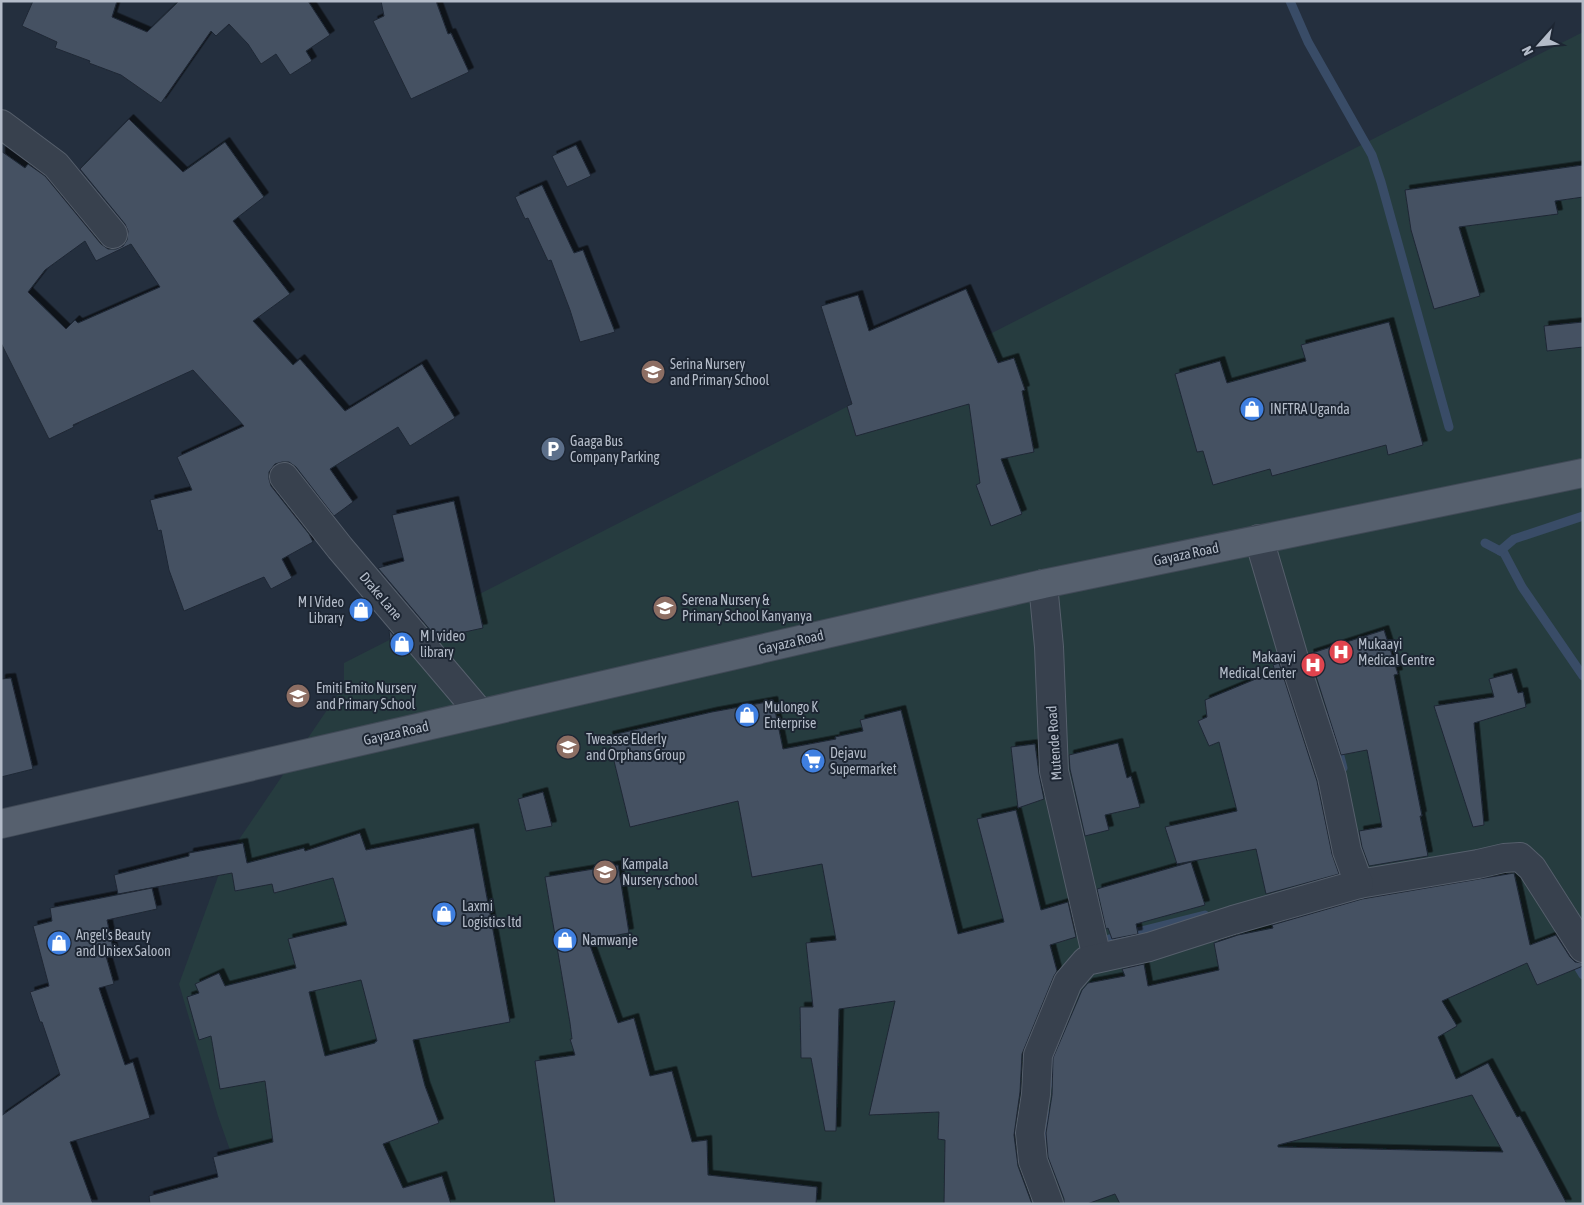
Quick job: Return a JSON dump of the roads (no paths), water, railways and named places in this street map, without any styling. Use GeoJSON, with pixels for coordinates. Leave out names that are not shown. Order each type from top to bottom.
{"type":"FeatureCollection","features":[{"type":"Feature","properties":{"kind":"main road","name":"Gayaza Road"},"geometry":{"type":"LineString","coordinates":[[1,824],[1043,584],[1583,473]]}},
{"type":"Feature","properties":{"kind":"street"},"geometry":{"type":"LineString","coordinates":[[1,124],[56,165],[113,234]]}},
{"type":"Feature","properties":{"kind":"street","name":"Drake Lane"},"geometry":{"type":"LineString","coordinates":[[284,478],[340,548],[480,713]]}},
{"type":"Feature","properties":{"kind":"street"},"geometry":{"type":"LineString","coordinates":[[1259,539],[1298,672],[1332,777],[1346,851],[1359,884]]}},
{"type":"Feature","properties":{"kind":"street","name":"Mutende Road"},"geometry":{"type":"LineString","coordinates":[[1043,584],[1050,646],[1054,771],[1097,958]]}},
{"type":"Feature","properties":{"kind":"street"},"geometry":{"type":"LineString","coordinates":[[1049,1204],[1033,1161],[1030,1133],[1036,1094],[1038,1055],[1068,982],[1086,961],[1149,947],[1359,884],[1504,858],[1520,858],[1532,868],[1583,948]]}},
{"type":"Feature","properties":{"kind":"waterway"},"geometry":{"type":"LineString","coordinates":[[1290,1],[1308,42],[1372,155],[1449,427]]}},
{"type":"Feature","properties":{"kind":"waterway"},"geometry":{"type":"LineString","coordinates":[[1500,551],[1514,539],[1583,516]]}},
{"type":"Feature","properties":{"kind":"waterway"},"geometry":{"type":"LineString","coordinates":[[1485,543],[1504,553],[1522,587],[1583,676]]}},
{"type":"Feature","properties":{"kind":"waterway"},"geometry":{"type":"LineString","coordinates":[[1324,715],[1333,729],[1343,768]]}},
{"type":"Feature","properties":{"kind":"waterway"},"geometry":{"type":"LineString","coordinates":[[1097,942],[1205,915]]}},
{"type":"Feature","properties":{"kind":"waterway"},"geometry":{"type":"LineString","coordinates":[[1563,942],[1583,975]]}},
{"type":"Feature","properties":{"kind":"waterway"},"geometry":{"type":"LineString","coordinates":[[1047,1087],[1053,1072],[1055,1041]]}},
{"type":"Feature","properties":{"kind":"waterway"},"geometry":{"type":"LineString","coordinates":[[1044,1109],[1048,1138]]}},
{"type":"Feature","properties":{"kind":"place","name":"Serina Nursery and Primary School"},"geometry":{"type":"Point","coordinates":[653,372]}},
{"type":"Feature","properties":{"kind":"place","name":"INFTRA Uganda"},"geometry":{"type":"Point","coordinates":[1252,409]}},
{"type":"Feature","properties":{"kind":"place","name":"Gaaga Bus Company Parking"},"geometry":{"type":"Point","coordinates":[553,449]}},
{"type":"Feature","properties":{"kind":"place","name":"Serena Nursery & Primary School Kanyanya"},"geometry":{"type":"Point","coordinates":[665,608]}},
{"type":"Feature","properties":{"kind":"place","name":"M I Video Library"},"geometry":{"type":"Point","coordinates":[361,610]}},
{"type":"Feature","properties":{"kind":"place","name":"M I video library"},"geometry":{"type":"Point","coordinates":[402,644]}},
{"type":"Feature","properties":{"kind":"place","name":"Mukaayi Medical Centre"},"geometry":{"type":"Point","coordinates":[1341,652]}},
{"type":"Feature","properties":{"kind":"place","name":"Makaayi Medical Center"},"geometry":{"type":"Point","coordinates":[1313,665]}},
{"type":"Feature","properties":{"kind":"place","name":"Emiti Emito Nursery and Primary School"},"geometry":{"type":"Point","coordinates":[298,696]}},
{"type":"Feature","properties":{"kind":"place","name":"Mulongo K Enterprise"},"geometry":{"type":"Point","coordinates":[747,715]}},
{"type":"Feature","properties":{"kind":"place","name":"Tweasse Elderly and Orphans Group"},"geometry":{"type":"Point","coordinates":[568,747]}},
{"type":"Feature","properties":{"kind":"place","name":"Dejavu Supermarket"},"geometry":{"type":"Point","coordinates":[813,761]}},
{"type":"Feature","properties":{"kind":"place","name":"Kampala Nursery school"},"geometry":{"type":"Point","coordinates":[605,872]}},
{"type":"Feature","properties":{"kind":"place","name":"Laxmi Logistics ltd"},"geometry":{"type":"Point","coordinates":[444,914]}},
{"type":"Feature","properties":{"kind":"place","name":"Namwanje"},"geometry":{"type":"Point","coordinates":[565,940]}},
{"type":"Feature","properties":{"kind":"place","name":"Angel's Beauty and Unisex Saloon"},"geometry":{"type":"Point","coordinates":[59,943]}}]}
